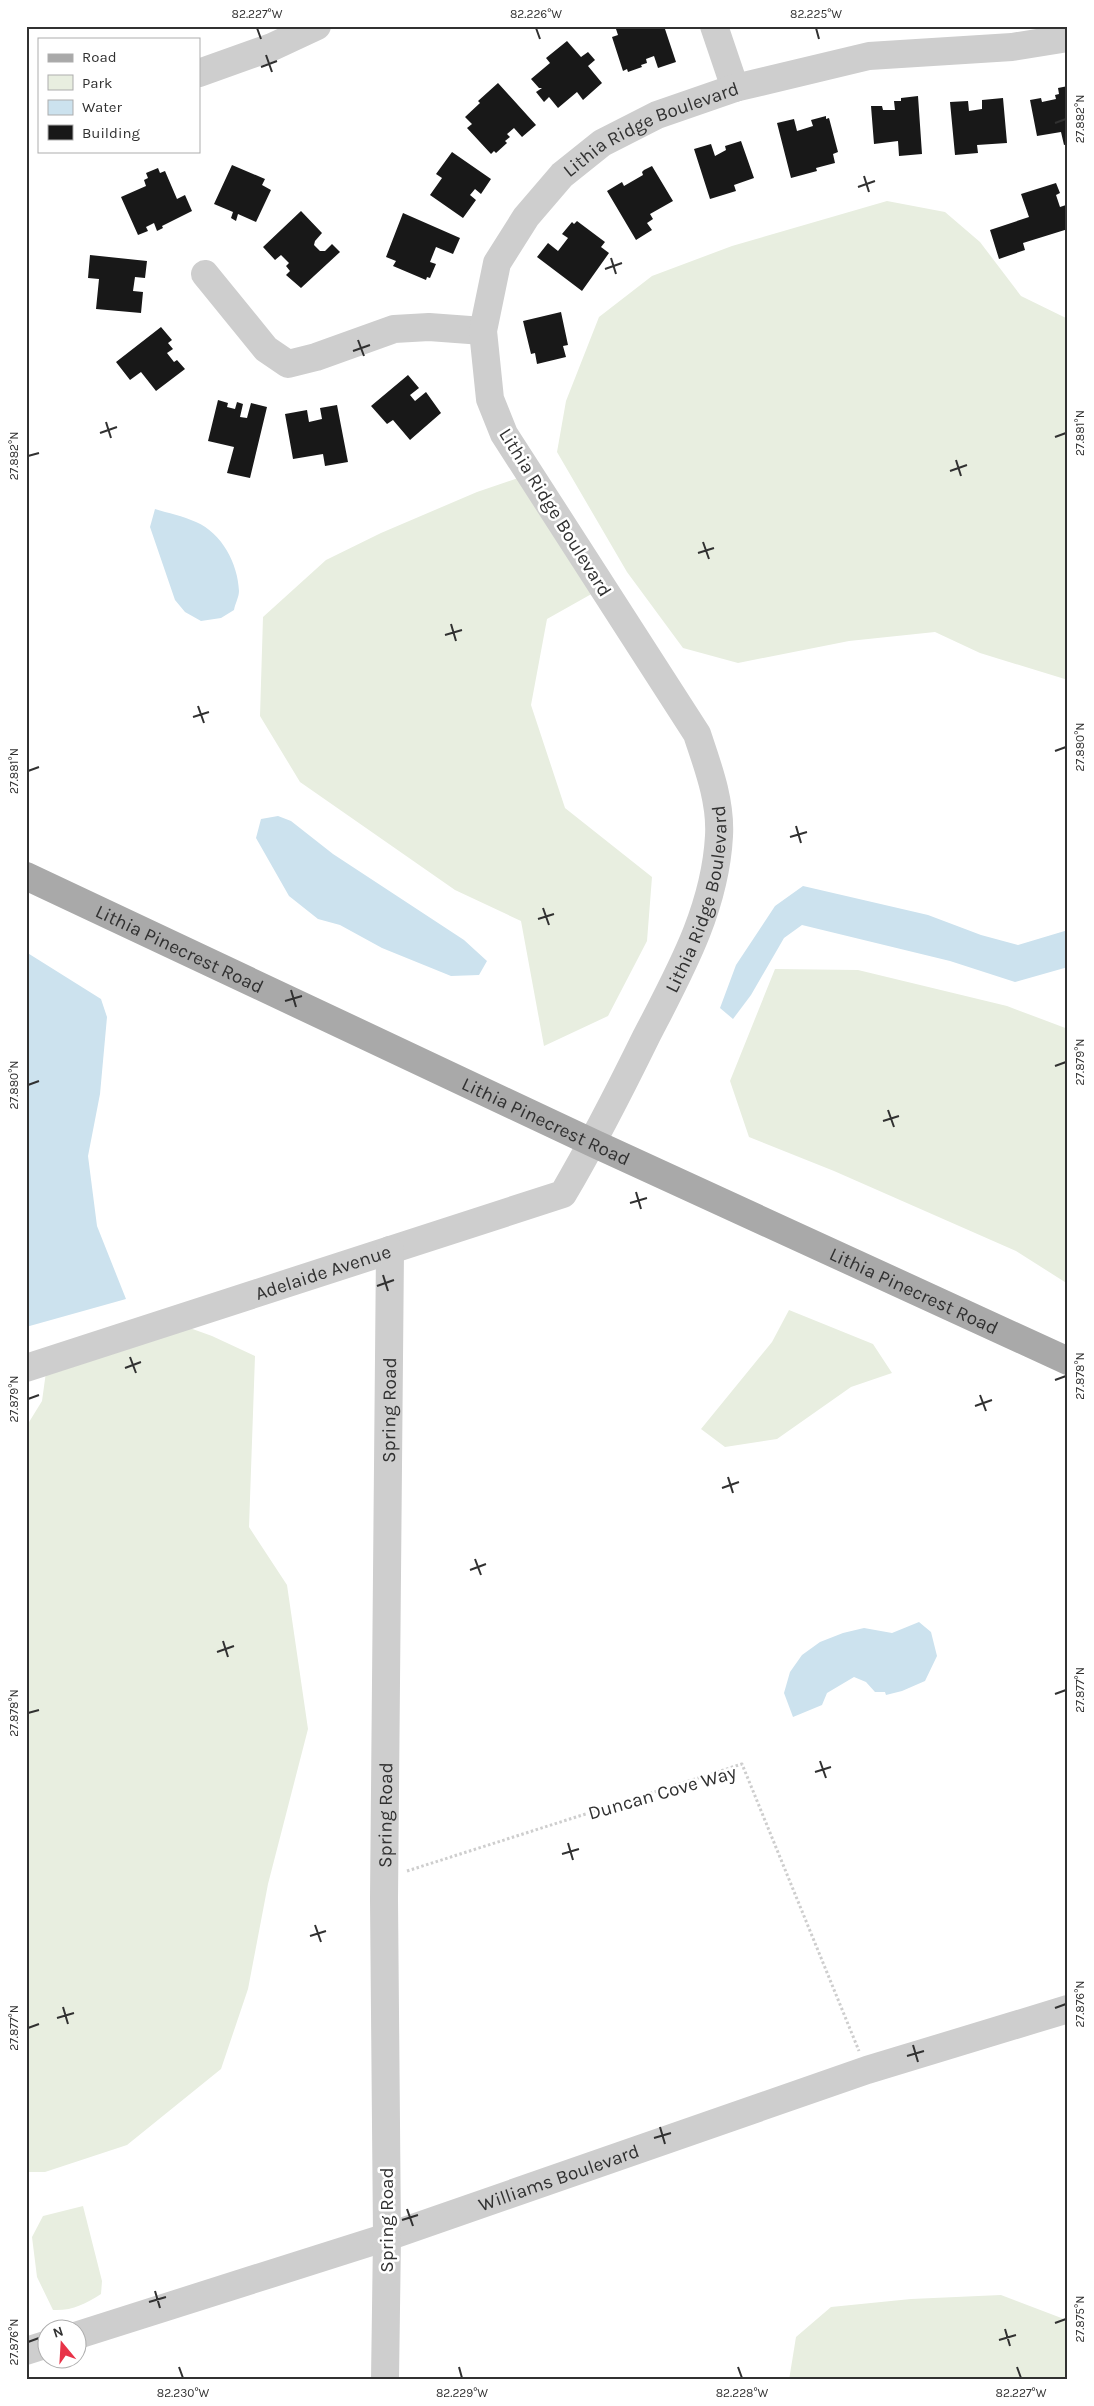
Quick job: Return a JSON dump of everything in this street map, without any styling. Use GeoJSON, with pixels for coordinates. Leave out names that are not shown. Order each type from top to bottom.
{"type":"FeatureCollection","features":[{"type":"Feature","properties":{"kind":"main road","name":"Lithia Pinecrest Road"},"geometry":{"type":"LineString","coordinates":[[26,876],[593,1143],[1068,1362]]}},
{"type":"Feature","properties":{"kind":"street"},"geometry":{"type":"LineString","coordinates":[[200,74],[272,47],[317,26]]}},
{"type":"Feature","properties":{"kind":"street"},"geometry":{"type":"LineString","coordinates":[[714,26],[736,88]]}},
{"type":"Feature","properties":{"kind":"street","name":"Lithia Ridge Boulevard"},"geometry":{"type":"LineString","coordinates":[[593,1143],[691,949],[713,884],[719,835],[715,789],[697,734],[504,434],[490,399],[483,330],[497,263],[526,217],[562,175],[602,143],[657,115],[736,88],[869,56],[1012,47],[1068,38]]}},
{"type":"Feature","properties":{"kind":"street"},"geometry":{"type":"LineString","coordinates":[[204,274],[266,349],[288,364],[316,358],[394,329],[429,327],[483,330]]}},
{"type":"Feature","properties":{"kind":"street","name":"Adelaide Avenue"},"geometry":{"type":"LineString","coordinates":[[26,1368],[563,1194],[593,1143]]}},
{"type":"Feature","properties":{"kind":"street","name":"Spring Road"},"geometry":{"type":"LineString","coordinates":[[386,2380],[385,1878],[390,1250]]}},
{"type":"Feature","properties":{"kind":"street","name":"Williams Boulevard"},"geometry":{"type":"LineString","coordinates":[[88,2332],[387,2236],[867,2070],[1068,2008]]}},
{"type":"Feature","properties":{"kind":"street"},"geometry":{"type":"LineString","coordinates":[[26,2351],[38,2347]]}},
{"type":"Feature","properties":{"kind":"path","name":"Duncan Cove Way"},"geometry":{"type":"LineString","coordinates":[[385,1878],[742,1764],[867,2070]]}},
{"type":"Feature","properties":{"kind":"green space"},"geometry":{"type":"Polygon","coordinates":[[[887,201],[945,212],[980,242],[1021,296],[1068,319],[1068,680],[980,653],[935,632],[849,641],[738,663],[683,648],[627,572],[557,452],[566,401],[599,317],[652,276],[732,246],[887,201]]]}},
{"type":"Feature","properties":{"kind":"green space"},"geometry":{"type":"Polygon","coordinates":[[[521,477],[595,592],[547,619],[531,705],[565,808],[652,877],[647,941],[608,1016],[544,1046],[521,921],[455,890],[300,782],[260,716],[263,617],[326,560],[381,533],[477,492],[521,477]]]}},
{"type":"Feature","properties":{"kind":"green space"},"geometry":{"type":"Polygon","coordinates":[[[775,969],[858,970],[1007,1006],[1068,1029],[1068,1284],[1016,1251],[834,1171],[749,1137],[730,1081],[775,969]]]}},
{"type":"Feature","properties":{"kind":"green space"},"geometry":{"type":"Polygon","coordinates":[[[789,1310],[873,1344],[892,1373],[851,1387],[777,1439],[725,1447],[701,1429],[772,1342],[789,1310]]]}},
{"type":"Feature","properties":{"kind":"green space"},"geometry":{"type":"Polygon","coordinates":[[[187,1327],[212,1336],[255,1356],[249,1527],[287,1585],[308,1729],[268,1884],[248,1989],[221,2069],[127,2145],[45,2172],[26,2172],[26,1427],[42,1401],[46,1372],[187,1327]]]}},
{"type":"Feature","properties":{"kind":"green space"},"geometry":{"type":"Polygon","coordinates":[[[83,2206],[102,2281],[101,2294],[78,2306],[53,2310],[37,2277],[32,2237],[43,2216],[83,2206]]]}},
{"type":"Feature","properties":{"kind":"green space"},"geometry":{"type":"Polygon","coordinates":[[[1001,2295],[1064,2319],[1068,2331],[1068,2380],[789,2380],[796,2337],[831,2307],[911,2299],[1001,2295]]]}},
{"type":"Feature","properties":{"kind":"water"},"geometry":{"type":"Polygon","coordinates":[[[155,509],[196,522],[214,534],[221,542],[227,550],[236,570],[239,593],[234,610],[221,618],[201,621],[185,612],[175,600],[150,527],[155,509]]]}},
{"type":"Feature","properties":{"kind":"water"},"geometry":{"type":"Polygon","coordinates":[[[278,816],[291,821],[333,854],[464,940],[487,961],[479,975],[451,976],[382,948],[340,925],[318,919],[289,896],[256,838],[261,819],[278,816]]]}},
{"type":"Feature","properties":{"kind":"water"},"geometry":{"type":"Polygon","coordinates":[[[803,886],[928,915],[981,935],[1018,945],[1068,930],[1068,967],[1015,982],[950,961],[802,925],[784,938],[751,995],[733,1019],[720,1008],[736,965],[775,906],[803,886]]]}},
{"type":"Feature","properties":{"kind":"water"},"geometry":{"type":"Polygon","coordinates":[[[26,952],[101,999],[107,1017],[100,1094],[88,1156],[97,1226],[126,1299],[26,1327],[26,952]]]}},
{"type":"Feature","properties":{"kind":"water"},"geometry":{"type":"Polygon","coordinates":[[[919,1622],[931,1632],[937,1656],[925,1681],[902,1691],[886,1695],[885,1692],[875,1692],[866,1682],[854,1677],[827,1693],[822,1705],[793,1717],[784,1693],[790,1672],[802,1655],[820,1642],[843,1633],[864,1628],[892,1633],[919,1622]]]}},
{"type":"Feature","properties":{"kind":"building"},"geometry":{"type":"Polygon","coordinates":[[[615,26],[664,26],[676,62],[658,68],[654,56],[646,59],[647,63],[641,65],[642,67],[628,72],[627,69],[623,71],[612,37],[618,35],[615,26]]]}},
{"type":"Feature","properties":{"kind":"building"},"geometry":{"type":"Polygon","coordinates":[[[567,41],[581,57],[588,52],[595,60],[588,66],[602,83],[583,100],[577,92],[558,108],[549,97],[544,102],[536,92],[542,88],[539,88],[531,79],[550,63],[546,58],[567,41]]]}},
{"type":"Feature","properties":{"kind":"building"},"geometry":{"type":"Polygon","coordinates":[[[498,83],[536,125],[522,137],[514,128],[507,134],[510,137],[505,141],[507,143],[496,153],[494,151],[491,154],[467,128],[472,124],[465,117],[480,103],[478,101],[498,83]]]}},
{"type":"Feature","properties":{"kind":"building"},"geometry":{"type":"Polygon","coordinates":[[[1068,86],[1068,144],[1064,145],[1061,132],[1037,136],[1030,100],[1041,98],[1042,102],[1056,99],[1055,95],[1059,94],[1058,88],[1068,86]]]}},
{"type":"Feature","properties":{"kind":"building"},"geometry":{"type":"Polygon","coordinates":[[[918,96],[922,154],[899,156],[898,141],[874,144],[871,106],[882,106],[883,110],[895,110],[894,101],[901,101],[901,98],[918,96]]]}},
{"type":"Feature","properties":{"kind":"building"},"geometry":{"type":"Polygon","coordinates":[[[1003,98],[1007,143],[977,145],[978,153],[955,155],[950,102],[968,101],[969,111],[982,109],[982,100],[1003,98]]]}},
{"type":"Feature","properties":{"kind":"building"},"geometry":{"type":"Polygon","coordinates":[[[826,116],[826,119],[829,118],[838,152],[833,154],[835,163],[816,168],[817,171],[791,178],[777,123],[794,119],[797,131],[813,126],[811,120],[826,116]]]}},
{"type":"Feature","properties":{"kind":"building"},"geometry":{"type":"Polygon","coordinates":[[[741,141],[754,178],[734,185],[736,191],[710,199],[694,149],[711,144],[715,156],[726,150],[725,146],[741,141]]]}},
{"type":"Feature","properties":{"kind":"building"},"geometry":{"type":"Polygon","coordinates":[[[452,152],[491,179],[481,194],[475,189],[470,195],[476,200],[463,218],[430,195],[442,178],[436,174],[452,152]]]}},
{"type":"Feature","properties":{"kind":"building"},"geometry":{"type":"Polygon","coordinates":[[[232,165],[265,179],[262,185],[271,190],[256,222],[238,214],[236,221],[231,218],[233,212],[214,204],[232,165]]]}},
{"type":"Feature","properties":{"kind":"building"},"geometry":{"type":"Polygon","coordinates":[[[652,166],[673,201],[650,214],[653,219],[647,223],[652,230],[636,240],[607,191],[622,182],[624,186],[643,175],[642,172],[644,170],[652,166]]]}},
{"type":"Feature","properties":{"kind":"building"},"geometry":{"type":"Polygon","coordinates":[[[158,168],[160,173],[165,171],[177,199],[185,195],[192,211],[162,226],[163,228],[157,231],[154,223],[146,227],[148,231],[138,235],[121,197],[146,186],[144,180],[148,178],[146,173],[158,168]]]}},
{"type":"Feature","properties":{"kind":"building"},"geometry":{"type":"Polygon","coordinates":[[[1056,183],[1060,193],[1056,195],[1060,207],[1066,205],[1068,212],[1068,229],[1023,243],[1025,250],[999,259],[990,230],[1029,217],[1021,194],[1056,183]]]}},
{"type":"Feature","properties":{"kind":"building"},"geometry":{"type":"Polygon","coordinates":[[[301,211],[322,233],[314,245],[320,251],[325,251],[332,244],[340,252],[301,288],[286,275],[290,271],[286,266],[289,263],[281,255],[275,260],[263,247],[301,211]]]}},
{"type":"Feature","properties":{"kind":"building"},"geometry":{"type":"Polygon","coordinates":[[[403,213],[460,238],[453,254],[436,247],[430,262],[436,264],[430,278],[427,277],[426,280],[393,266],[396,261],[386,257],[403,213]]]}},
{"type":"Feature","properties":{"kind":"building"},"geometry":{"type":"Polygon","coordinates":[[[577,221],[605,242],[601,247],[609,253],[582,291],[537,257],[548,243],[558,251],[568,238],[562,234],[572,222],[574,224],[577,221]]]}},
{"type":"Feature","properties":{"kind":"building"},"geometry":{"type":"Polygon","coordinates":[[[90,255],[147,261],[145,278],[135,277],[133,291],[143,292],[141,313],[96,309],[99,279],[88,278],[90,255]]]}},
{"type":"Feature","properties":{"kind":"building"},"geometry":{"type":"Polygon","coordinates":[[[561,312],[568,345],[563,346],[566,357],[537,364],[535,353],[531,354],[523,321],[561,312]]]}},
{"type":"Feature","properties":{"kind":"building"},"geometry":{"type":"Polygon","coordinates":[[[161,327],[172,340],[168,343],[173,349],[167,353],[174,362],[177,360],[185,369],[156,391],[141,372],[130,380],[116,362],[161,327]]]}},
{"type":"Feature","properties":{"kind":"building"},"geometry":{"type":"Polygon","coordinates":[[[408,375],[419,388],[410,395],[415,401],[426,392],[441,413],[410,440],[393,420],[387,424],[371,406],[408,375]]]}},
{"type":"Feature","properties":{"kind":"building"},"geometry":{"type":"Polygon","coordinates":[[[218,400],[228,403],[227,407],[235,409],[237,402],[243,404],[240,417],[247,418],[251,403],[267,407],[250,478],[227,473],[234,447],[208,441],[218,400]]]}},
{"type":"Feature","properties":{"kind":"building"},"geometry":{"type":"Polygon","coordinates":[[[337,405],[348,462],[325,466],[323,454],[293,459],[285,414],[307,410],[309,422],[322,419],[320,408],[337,405]]]}}]}
